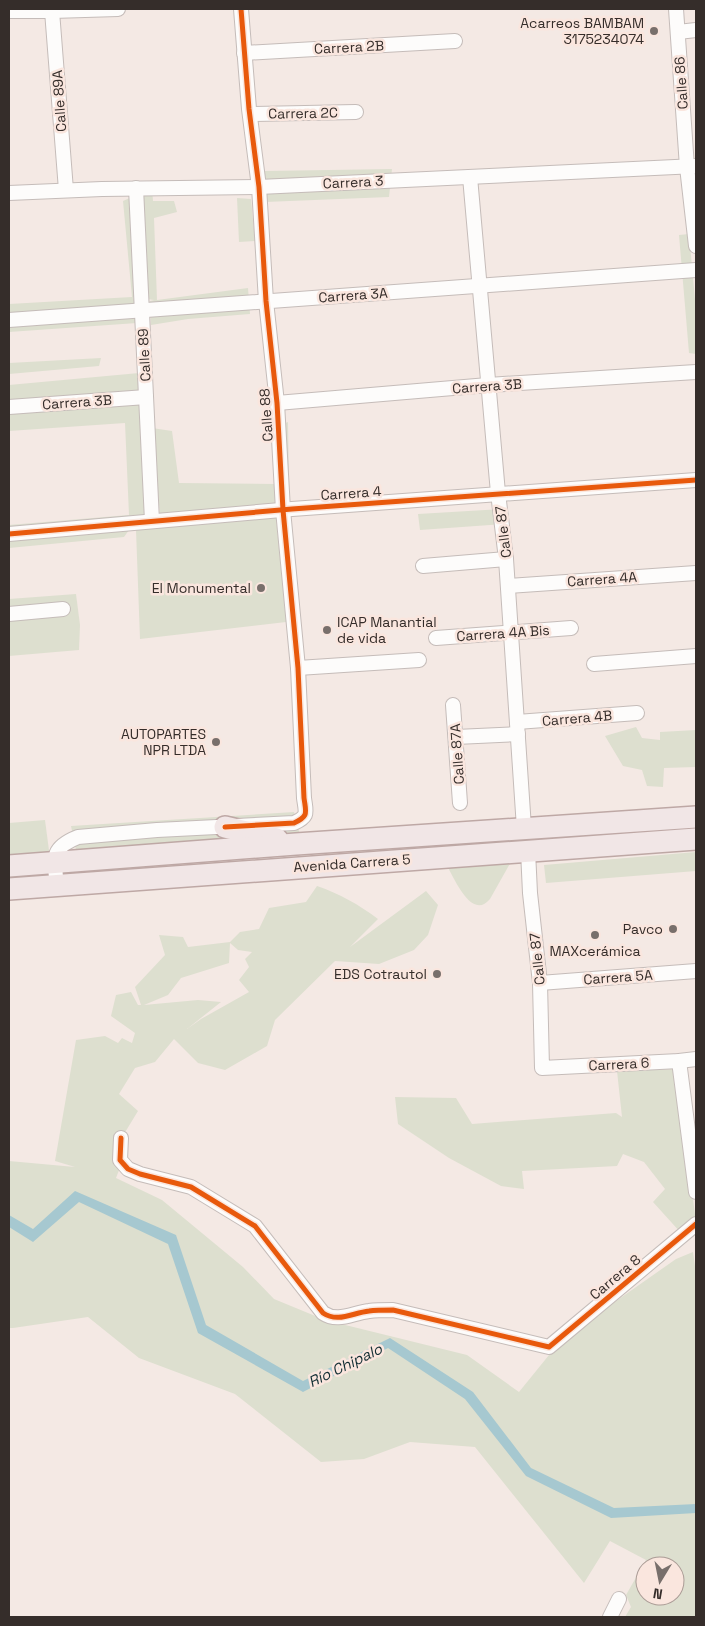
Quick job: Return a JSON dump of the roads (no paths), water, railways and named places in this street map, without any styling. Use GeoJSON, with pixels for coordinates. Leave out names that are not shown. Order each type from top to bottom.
{"type":"FeatureCollection","features":[{"type":"Feature","properties":{"kind":"main road","name":"Avenida Carrera 5"},"geometry":{"type":"LineString","coordinates":[[9,866],[296,844],[696,817]]}},
{"type":"Feature","properties":{"kind":"main road"},"geometry":{"type":"LineString","coordinates":[[225,826],[296,844]]}},
{"type":"Feature","properties":{"kind":"main road","name":"Avenida Carrera 5"},"geometry":{"type":"LineString","coordinates":[[9,889],[696,839]]}},
{"type":"Feature","properties":{"kind":"street"},"geometry":{"type":"LineString","coordinates":[[9,11],[118,9]]}},
{"type":"Feature","properties":{"kind":"street","name":"Calle 88"},"geometry":{"type":"LineString","coordinates":[[225,826],[294,823],[303,819],[306,814],[298,668],[283,510],[277,403],[266,301],[259,187],[250,114],[241,9]]}},
{"type":"Feature","properties":{"kind":"street","name":"Calle 86"},"geometry":{"type":"LineString","coordinates":[[676,9],[691,166],[696,246]]}},
{"type":"Feature","properties":{"kind":"street","name":"Calle 89A"},"geometry":{"type":"LineString","coordinates":[[52,11],[66,190]]}},
{"type":"Feature","properties":{"kind":"street"},"geometry":{"type":"LineString","coordinates":[[678,32],[696,30]]}},
{"type":"Feature","properties":{"kind":"street","name":"Carrera 2B"},"geometry":{"type":"LineString","coordinates":[[244,53],[455,42]]}},
{"type":"Feature","properties":{"kind":"street","name":"Carrera 2C"},"geometry":{"type":"LineString","coordinates":[[250,114],[356,112]]}},
{"type":"Feature","properties":{"kind":"street","name":"Carrera 3"},"geometry":{"type":"LineString","coordinates":[[9,193],[136,188],[259,187],[691,166]]}},
{"type":"Feature","properties":{"kind":"street","name":"Calle 87"},"geometry":{"type":"LineString","coordinates":[[470,177],[498,494],[506,560],[524,828]]}},
{"type":"Feature","properties":{"kind":"street","name":"Calle 89"},"geometry":{"type":"LineString","coordinates":[[136,188],[152,521]]}},
{"type":"Feature","properties":{"kind":"street","name":"Carrera 3A"},"geometry":{"type":"LineString","coordinates":[[9,320],[696,270]]}},
{"type":"Feature","properties":{"kind":"street","name":"Carrera 3B"},"geometry":{"type":"LineString","coordinates":[[277,403],[488,385],[696,372]]}},
{"type":"Feature","properties":{"kind":"street","name":"Carrera 3B"},"geometry":{"type":"LineString","coordinates":[[9,407],[146,396]]}},
{"type":"Feature","properties":{"kind":"street","name":"Carrera 4"},"geometry":{"type":"LineString","coordinates":[[9,534],[283,510],[696,480]]}},
{"type":"Feature","properties":{"kind":"street"},"geometry":{"type":"LineString","coordinates":[[423,566],[506,560]]}},
{"type":"Feature","properties":{"kind":"street","name":"Carrera 4A"},"geometry":{"type":"LineString","coordinates":[[508,586],[696,573]]}},
{"type":"Feature","properties":{"kind":"street"},"geometry":{"type":"LineString","coordinates":[[9,614],[63,609]]}},
{"type":"Feature","properties":{"kind":"street","name":"Carrera 4A Bis"},"geometry":{"type":"LineString","coordinates":[[436,638],[570,628]]}},
{"type":"Feature","properties":{"kind":"street"},"geometry":{"type":"LineString","coordinates":[[594,664],[696,656]]}},
{"type":"Feature","properties":{"kind":"street"},"geometry":{"type":"LineString","coordinates":[[298,668],[419,660]]}},
{"type":"Feature","properties":{"kind":"street","name":"Calle 87A"},"geometry":{"type":"LineString","coordinates":[[453,705],[460,802]]}},
{"type":"Feature","properties":{"kind":"street","name":"Carrera 4B"},"geometry":{"type":"LineString","coordinates":[[456,737],[637,713]]}},
{"type":"Feature","properties":{"kind":"street"},"geometry":{"type":"LineString","coordinates":[[57,885],[56,851],[67,842],[78,837],[225,826]]}},
{"type":"Feature","properties":{"kind":"street","name":"Calle 87"},"geometry":{"type":"LineString","coordinates":[[528,851],[530,893],[540,983],[542,1068]]}},
{"type":"Feature","properties":{"kind":"street","name":"Carrera 5A"},"geometry":{"type":"LineString","coordinates":[[540,983],[696,971]]}},
{"type":"Feature","properties":{"kind":"street","name":"Carrera 6"},"geometry":{"type":"LineString","coordinates":[[542,1068],[696,1059]]}},
{"type":"Feature","properties":{"kind":"street"},"geometry":{"type":"LineString","coordinates":[[679,1061],[693,1142],[696,1192]]}},
{"type":"Feature","properties":{"kind":"street","name":"Carrera 8"},"geometry":{"type":"LineString","coordinates":[[121,1138],[120,1160],[128,1169],[190,1187],[254,1226],[323,1313],[330,1317],[341,1318],[370,1311],[393,1310],[549,1347],[696,1224]]}},
{"type":"Feature","properties":{"kind":"street"},"geometry":{"type":"LineString","coordinates":[[610,1617],[620,1599]]}},
{"type":"Feature","properties":{"kind":"water","name":"Río Chipalo"},"geometry":{"type":"Polygon","coordinates":[[[75,1191],[176,1235],[206,1325],[303,1381],[390,1338],[473,1392],[531,1468],[614,1508],[696,1504],[696,1513],[611,1518],[526,1476],[465,1399],[388,1348],[303,1392],[198,1333],[168,1244],[79,1202],[33,1242],[9,1227],[9,1215],[33,1229],[75,1191]]]}},
{"type":"Feature","properties":{"kind":"place","name":"Acarreos BAMBAM 3175234074"},"geometry":{"type":"Point","coordinates":[654,31]}},
{"type":"Feature","properties":{"kind":"place","name":"El Monumental"},"geometry":{"type":"Point","coordinates":[261,588]}},
{"type":"Feature","properties":{"kind":"place","name":"ICAP Manantial de vida"},"geometry":{"type":"Point","coordinates":[327,630]}},
{"type":"Feature","properties":{"kind":"place","name":"AUTOPARTES NPR LTDA"},"geometry":{"type":"Point","coordinates":[216,742]}},
{"type":"Feature","properties":{"kind":"place","name":"Pavco"},"geometry":{"type":"Point","coordinates":[673,929]}},
{"type":"Feature","properties":{"kind":"place","name":"MAXcerámica"},"geometry":{"type":"Point","coordinates":[595,935]}},
{"type":"Feature","properties":{"kind":"place","name":"EDS Cotrautol"},"geometry":{"type":"Point","coordinates":[437,974]}}]}
